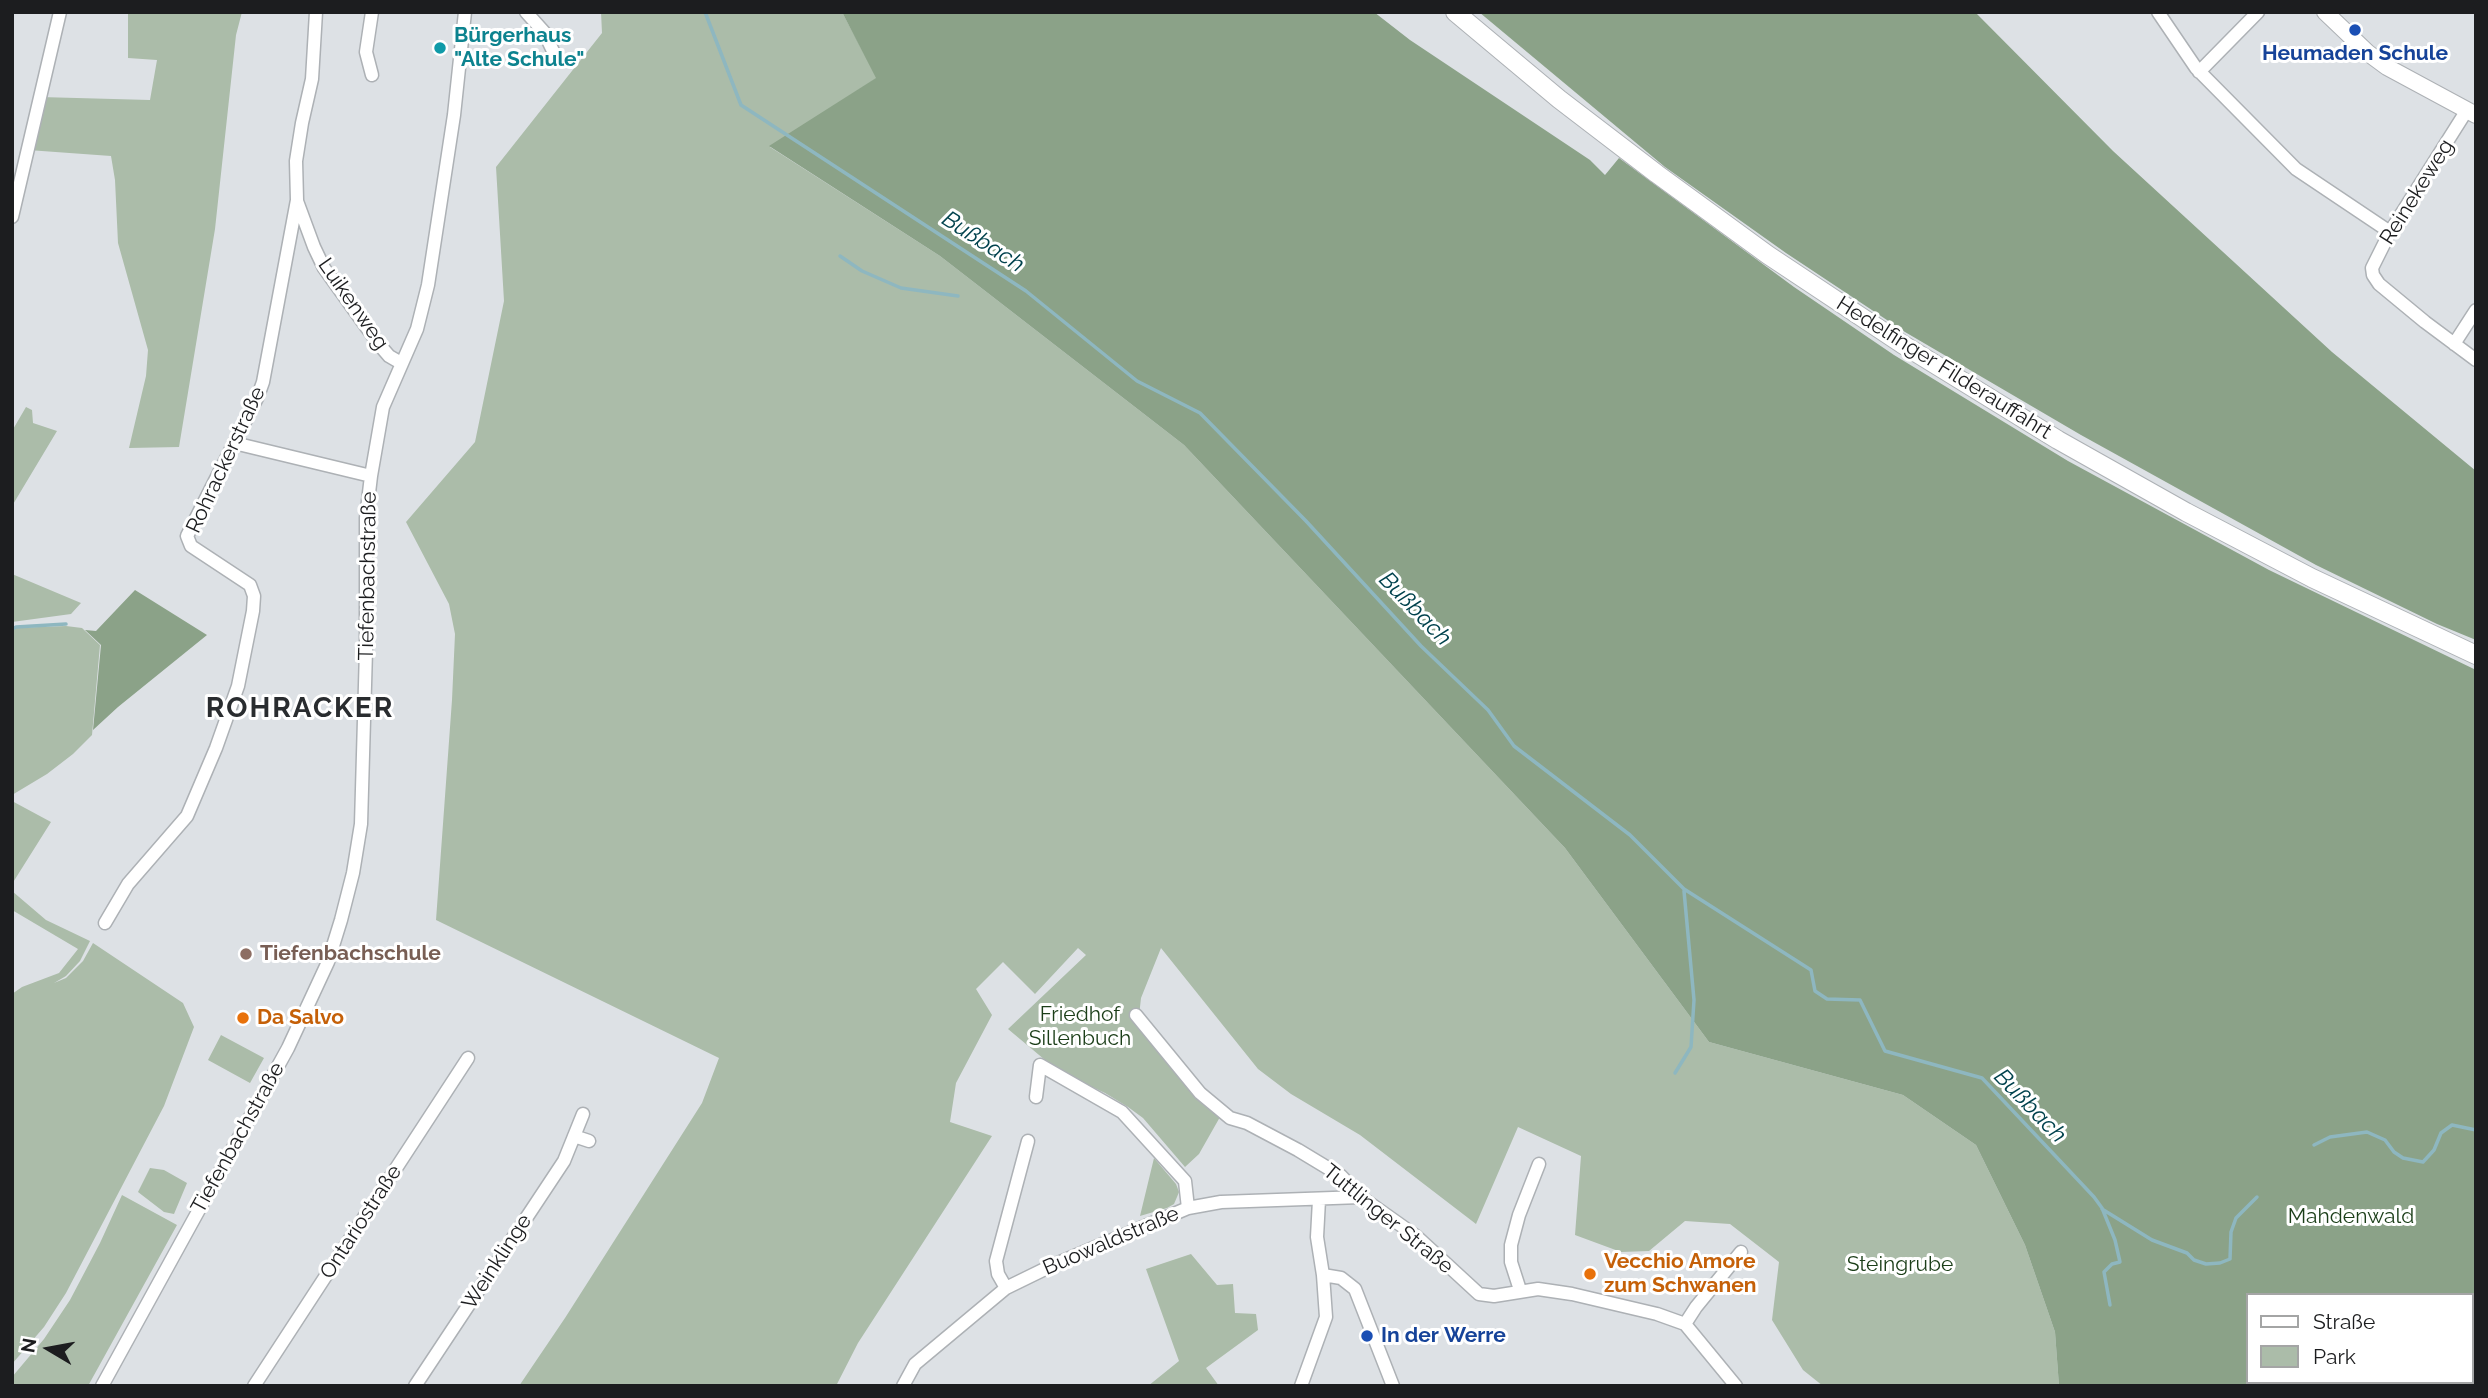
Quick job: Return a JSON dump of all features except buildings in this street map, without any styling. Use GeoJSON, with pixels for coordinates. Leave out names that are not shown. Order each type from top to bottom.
{"type":"FeatureCollection","features":[{"type":"Feature","properties":{"kind":"main road","name":"Hedelfinger Filderauffahrt"},"geometry":{"type":"LineString","coordinates":[[1455,12],[1559,99],[1657,174],[1834,300],[1945,371],[2058,440],[2186,512],[2312,578],[2476,655]]}},
{"type":"Feature","properties":{"kind":"street"},"geometry":{"type":"LineString","coordinates":[[12,218],[60,12]]}},
{"type":"Feature","properties":{"kind":"street","name":"Rohrackerstraße"},"geometry":{"type":"LineString","coordinates":[[104,923],[128,884],[187,816],[216,748],[238,686],[254,596],[250,585],[191,546],[187,536],[263,382],[297,200],[296,162],[312,79],[316,12]]}},
{"type":"Feature","properties":{"kind":"street"},"geometry":{"type":"LineString","coordinates":[[372,12],[366,52],[372,75]]}},
{"type":"Feature","properties":{"kind":"street","name":"Tiefenbachstraße"},"geometry":{"type":"LineString","coordinates":[[102,1386],[288,1048],[328,962],[341,920],[353,873],[361,824],[366,650],[366,518],[371,476],[383,407],[417,329],[428,285],[454,115],[465,12]]}},
{"type":"Feature","properties":{"kind":"street"},"geometry":{"type":"LineString","coordinates":[[526,12],[544,32],[553,51]]}},
{"type":"Feature","properties":{"kind":"street"},"geometry":{"type":"LineString","coordinates":[[2158,12],[2199,72],[2296,169],[2390,232]]}},
{"type":"Feature","properties":{"kind":"street"},"geometry":{"type":"LineString","coordinates":[[2199,72],[2258,12]]}},
{"type":"Feature","properties":{"kind":"street"},"geometry":{"type":"LineString","coordinates":[[2325,12],[2368,53],[2388,67],[2472,113]]}},
{"type":"Feature","properties":{"kind":"street","name":"Reinekeweg"},"geometry":{"type":"LineString","coordinates":[[2454,344],[2379,285],[2373,275],[2376,257],[2390,232],[2472,113]]}},
{"type":"Feature","properties":{"kind":"street","name":"Luikenweg"},"geometry":{"type":"LineString","coordinates":[[297,200],[324,268],[377,342],[389,356],[401,363]]}},
{"type":"Feature","properties":{"kind":"street"},"geometry":{"type":"LineString","coordinates":[[2476,310],[2454,344],[2476,360]]}},
{"type":"Feature","properties":{"kind":"street"},"geometry":{"type":"LineString","coordinates":[[234,443],[371,476]]}},
{"type":"Feature","properties":{"kind":"street","name":"Tuttlinger Straße"},"geometry":{"type":"LineString","coordinates":[[1136,1015],[1200,1093],[1230,1118],[1247,1123],[1278,1139],[1341,1176],[1361,1197],[1416,1236],[1479,1294],[1494,1296],[1538,1289],[1657,1314],[1685,1324]]}},
{"type":"Feature","properties":{"kind":"street","name":"Ontariostraße"},"geometry":{"type":"LineString","coordinates":[[254,1386],[468,1058]]}},
{"type":"Feature","properties":{"kind":"street"},"geometry":{"type":"LineString","coordinates":[[1036,1097],[1040,1065],[1122,1112],[1185,1181],[1188,1208]]}},
{"type":"Feature","properties":{"kind":"street","name":"Weinklinge"},"geometry":{"type":"LineString","coordinates":[[415,1386],[564,1161],[583,1114]]}},
{"type":"Feature","properties":{"kind":"street"},"geometry":{"type":"LineString","coordinates":[[574,1136],[589,1141]]}},
{"type":"Feature","properties":{"kind":"street"},"geometry":{"type":"LineString","coordinates":[[1006,1288],[998,1274],[996,1261],[1028,1141]]}},
{"type":"Feature","properties":{"kind":"street"},"geometry":{"type":"LineString","coordinates":[[1520,1290],[1511,1262],[1511,1245],[1519,1215],[1539,1164]]}},
{"type":"Feature","properties":{"kind":"street","name":"Buowaldstraße"},"geometry":{"type":"LineString","coordinates":[[903,1386],[915,1364],[1006,1288],[1188,1208],[1221,1202],[1361,1197]]}},
{"type":"Feature","properties":{"kind":"street"},"geometry":{"type":"LineString","coordinates":[[1301,1386],[1326,1317],[1317,1237],[1319,1200]]}},
{"type":"Feature","properties":{"kind":"street"},"geometry":{"type":"LineString","coordinates":[[1736,1386],[1685,1324],[1741,1252]]}},
{"type":"Feature","properties":{"kind":"street"},"geometry":{"type":"LineString","coordinates":[[1323,1275],[1341,1278],[1355,1289],[1393,1386]]}},
{"type":"Feature","properties":{"kind":"green space"},"geometry":{"type":"Polygon","coordinates":[[[128,12],[242,12],[236,35],[215,229],[179,447],[129,448],[146,376],[148,350],[118,243],[111,156],[28,150],[40,97],[150,100],[157,60],[128,58],[128,12]]]}},
{"type":"Feature","properties":{"kind":"green space"},"geometry":{"type":"Polygon","coordinates":[[[601,12],[842,12],[877,78],[770,147],[940,256],[1184,445],[1565,848],[1709,1042],[1903,1095],[1976,1145],[2025,1245],[2055,1332],[2059,1386],[1823,1386],[1803,1370],[1772,1320],[1779,1262],[1730,1224],[1685,1221],[1649,1251],[1621,1252],[1575,1235],[1581,1156],[1518,1127],[1476,1224],[1360,1135],[1291,1094],[1258,1069],[1161,948],[1141,998],[1138,1025],[1194,1096],[1220,1117],[1199,1154],[1185,1167],[1143,1118],[1105,1093],[1075,1079],[1045,1060],[1008,1029],[1086,955],[1078,948],[1035,994],[1003,962],[976,989],[992,1015],[956,1083],[950,1122],[992,1136],[858,1343],[836,1386],[519,1386],[702,1103],[719,1058],[436,920],[455,634],[449,604],[406,522],[475,442],[504,301],[496,167],[602,33],[601,12]]]}},
{"type":"Feature","properties":{"kind":"green space","name":"Mahdenwald"},"geometry":{"type":"Polygon","coordinates":[[[842,12],[1374,12],[1410,40],[1590,160],[1605,175],[1619,158],[1794,287],[1894,355],[2068,461],[2269,570],[2476,670],[2476,1386],[2059,1386],[2055,1332],[2025,1245],[1976,1145],[1903,1095],[1709,1042],[1565,848],[1184,445],[940,256],[769,146],[876,78],[842,12]]]}},
{"type":"Feature","properties":{"kind":"green space"},"geometry":{"type":"Polygon","coordinates":[[[1479,12],[1975,12],[2113,151],[2332,352],[2476,471],[2476,640],[2316,565],[2081,435],[1905,332],[1786,253],[1665,167],[1479,12]]]}},
{"type":"Feature","properties":{"kind":"green space"},"geometry":{"type":"Polygon","coordinates":[[[26,407],[32,410],[33,423],[57,431],[12,506],[12,431],[26,407]]]}},
{"type":"Feature","properties":{"kind":"green space"},"geometry":{"type":"Polygon","coordinates":[[[12,574],[81,603],[71,614],[12,622],[12,574]]]}},
{"type":"Feature","properties":{"kind":"green space"},"geometry":{"type":"Polygon","coordinates":[[[135,590],[207,635],[93,730],[101,645],[85,630],[96,631],[135,590]]]}},
{"type":"Feature","properties":{"kind":"green space"},"geometry":{"type":"Polygon","coordinates":[[[12,628],[82,628],[100,645],[92,735],[47,774],[12,795],[12,628]]]}},
{"type":"Feature","properties":{"kind":"green space"},"geometry":{"type":"Polygon","coordinates":[[[12,801],[51,822],[12,884],[12,801]]]}},
{"type":"Feature","properties":{"kind":"green space"},"geometry":{"type":"Polygon","coordinates":[[[12,891],[46,920],[90,941],[80,961],[66,976],[54,983],[66,978],[83,961],[93,943],[183,1003],[194,1027],[164,1106],[66,1293],[44,1327],[12,1364],[12,994],[22,987],[59,973],[78,949],[12,910],[12,891]]]}},
{"type":"Feature","properties":{"kind":"green space"},"geometry":{"type":"Polygon","coordinates":[[[221,1035],[264,1058],[250,1083],[208,1060],[221,1035]]]}},
{"type":"Feature","properties":{"kind":"green space"},"geometry":{"type":"Polygon","coordinates":[[[1154,1158],[1176,1184],[1179,1192],[1174,1204],[1140,1216],[1154,1158]]]}},
{"type":"Feature","properties":{"kind":"green space"},"geometry":{"type":"Polygon","coordinates":[[[150,1168],[164,1170],[187,1183],[174,1214],[164,1212],[138,1192],[150,1168]]]}},
{"type":"Feature","properties":{"kind":"green space"},"geometry":{"type":"Polygon","coordinates":[[[122,1195],[177,1225],[88,1386],[12,1386],[12,1377],[44,1339],[70,1300],[122,1195]]]}},
{"type":"Feature","properties":{"kind":"green space"},"geometry":{"type":"Polygon","coordinates":[[[1191,1254],[1217,1285],[1233,1284],[1235,1313],[1256,1314],[1258,1330],[1206,1368],[1219,1386],[1148,1386],[1179,1361],[1146,1269],[1191,1254]]]}},
{"type":"Feature","properties":{"kind":"waterway","name":"Bußbach"},"geometry":{"type":"LineString","coordinates":[[705,12],[741,105],[1026,291],[1137,381],[1200,413],[1306,521],[1421,646],[1488,710],[1514,746],[1630,835],[1684,889],[1811,970],[1815,991],[1827,999],[1860,1000],[1885,1051],[1982,1078],[2102,1208],[2115,1240],[2120,1262],[2112,1264],[2104,1272],[2110,1305]]}},
{"type":"Feature","properties":{"kind":"waterway"},"geometry":{"type":"LineString","coordinates":[[840,256],[862,271],[901,288],[958,296]]}},
{"type":"Feature","properties":{"kind":"waterway"},"geometry":{"type":"LineString","coordinates":[[12,629],[66,624]]}},
{"type":"Feature","properties":{"kind":"waterway"},"geometry":{"type":"LineString","coordinates":[[1675,1073],[1691,1047],[1694,1000],[1684,891]]}},
{"type":"Feature","properties":{"kind":"waterway","name":"Bußbach"},"geometry":{"type":"LineString","coordinates":[[2314,1145],[2330,1137],[2367,1132],[2385,1140],[2394,1152],[2403,1158],[2423,1162],[2434,1150],[2441,1133],[2452,1125],[2476,1130]]}},
{"type":"Feature","properties":{"kind":"waterway","name":"Bußbach"},"geometry":{"type":"LineString","coordinates":[[2102,1209],[2152,1240],[2187,1253],[2194,1260],[2206,1264],[2220,1263],[2230,1259],[2231,1232],[2236,1218],[2257,1197]]}},
{"type":"Feature","properties":{"kind":"place","name":"Heumaden Schule"},"geometry":{"type":"Point","coordinates":[2355,30]}},
{"type":"Feature","properties":{"kind":"place","name":"Bürgerhaus \"Alte Schule\""},"geometry":{"type":"Point","coordinates":[440,48]}},
{"type":"Feature","properties":{"kind":"place","name":"Tiefenbachschule"},"geometry":{"type":"Point","coordinates":[246,954]}},
{"type":"Feature","properties":{"kind":"place","name":"Da Salvo"},"geometry":{"type":"Point","coordinates":[243,1018]}},
{"type":"Feature","properties":{"kind":"place","name":"Vecchio Amore zum Schwanen"},"geometry":{"type":"Point","coordinates":[1590,1274]}},
{"type":"Feature","properties":{"kind":"place","name":"In der Werre"},"geometry":{"type":"Point","coordinates":[1367,1336]}},
{"type":"Feature","properties":{"kind":"district","name":"ROHRACKER"},"geometry":{"type":"Point","coordinates":[300,709]}},
{"type":"Feature","properties":{"kind":"park label","name":"Friedhof Sillenbuch"},"geometry":{"type":"Point","coordinates":[1080,1027]}},
{"type":"Feature","properties":{"kind":"park label","name":"Steingrube"},"geometry":{"type":"Point","coordinates":[1900,1265]}}]}
